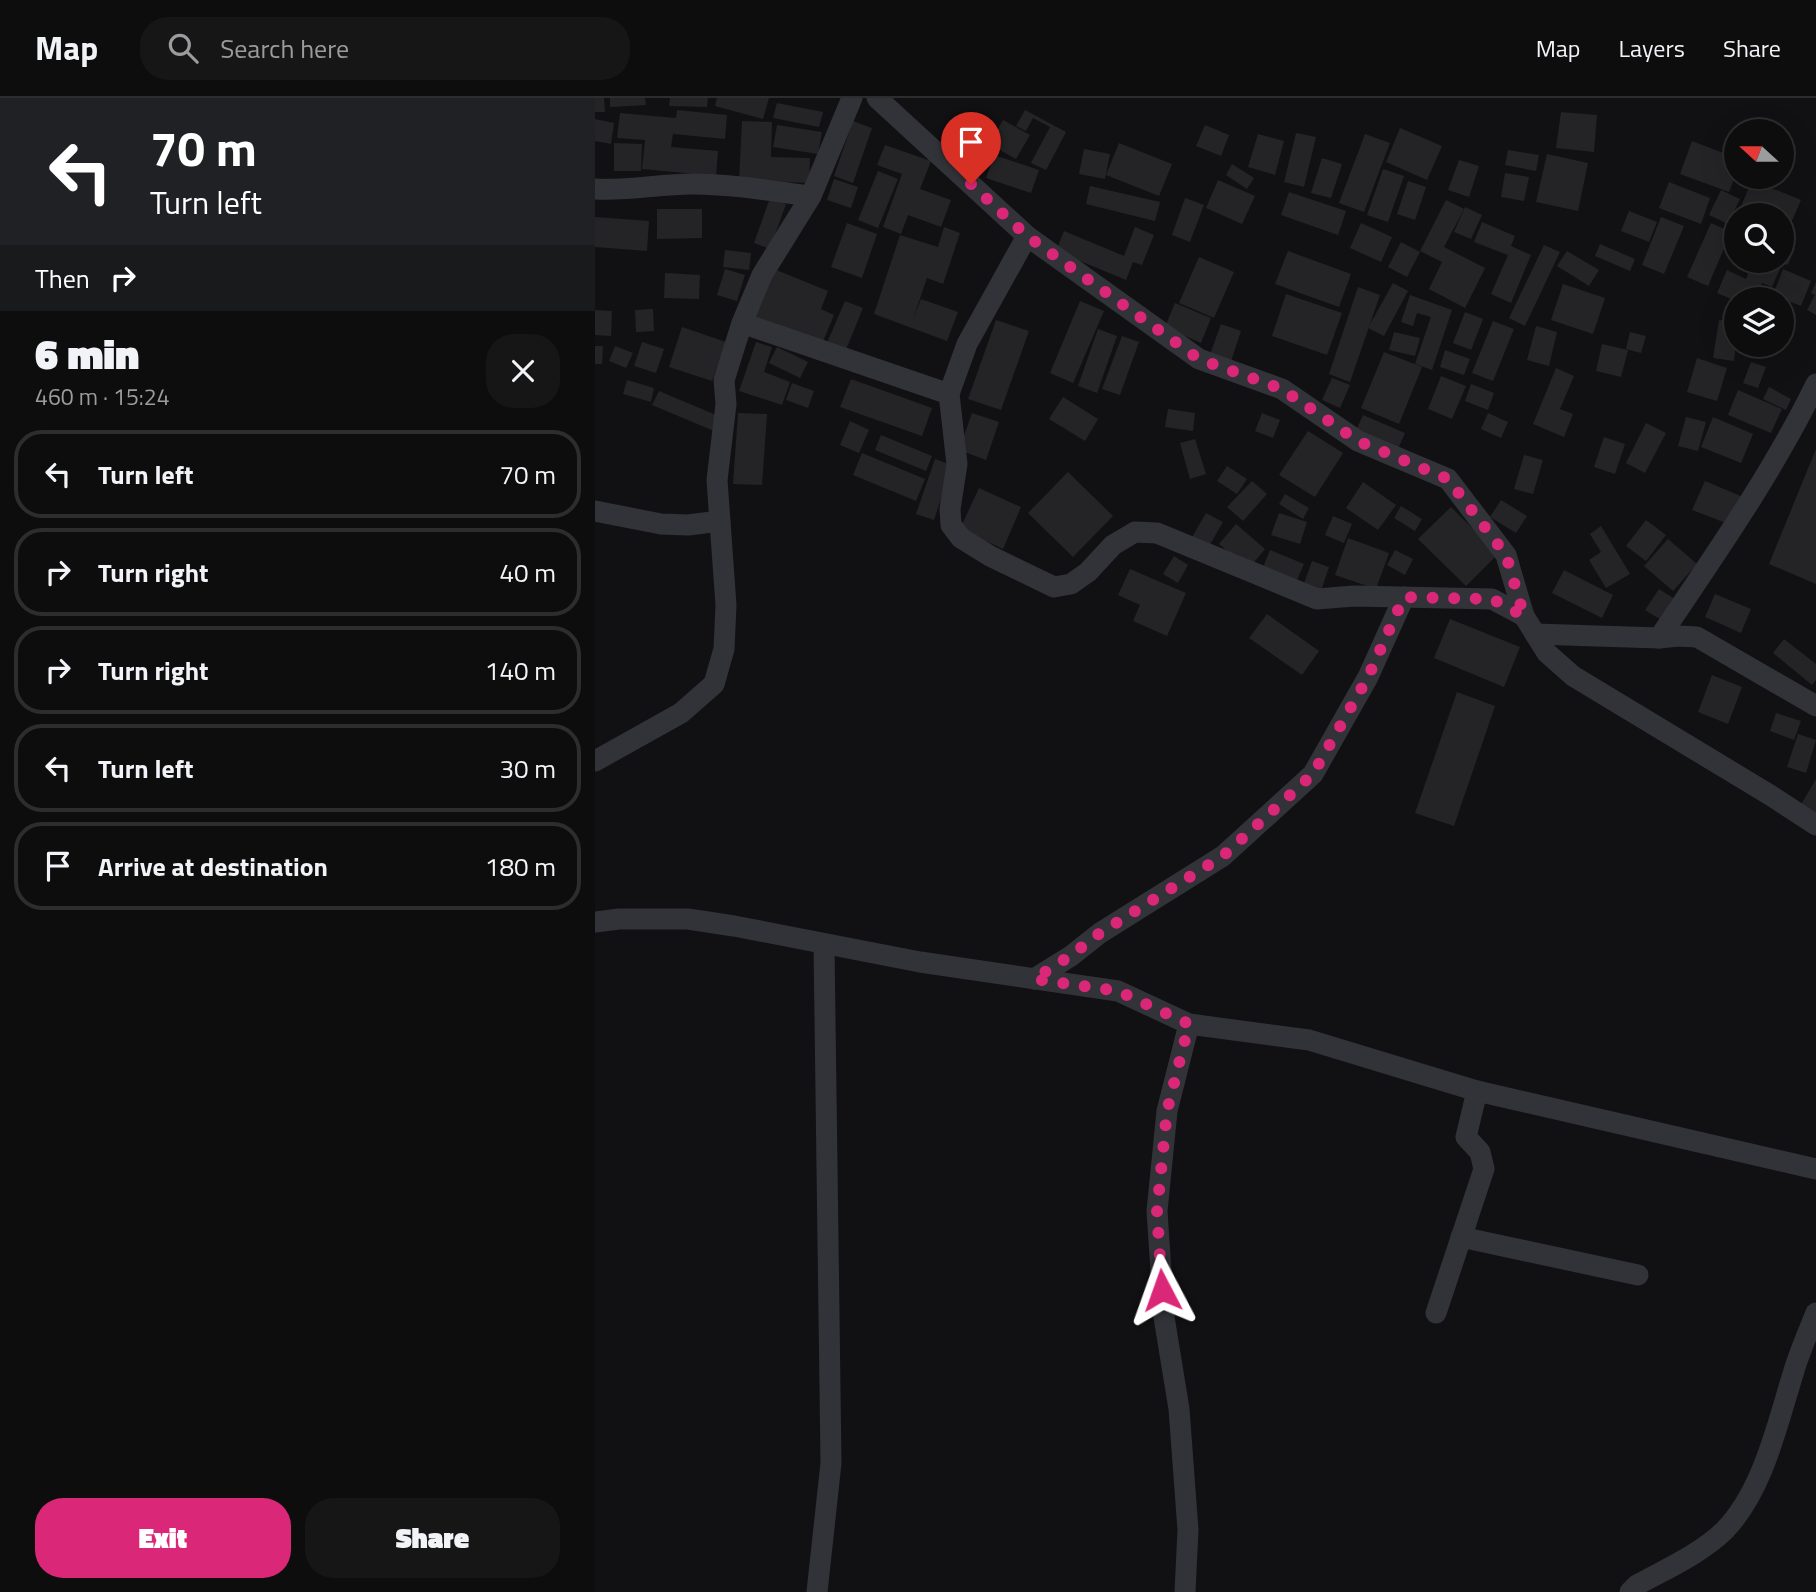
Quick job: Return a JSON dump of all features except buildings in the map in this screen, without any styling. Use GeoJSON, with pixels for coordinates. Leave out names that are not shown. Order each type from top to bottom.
{"type":"FeatureCollection","features":[{"type":"Feature","properties":{"kind":"street"},"geometry":{"type":"LineString","coordinates":[[595,761],[681,713],[714,684],[724,649],[726,605],[717,480],[726,404],[725,380],[742,323],[762,275],[811,196],[852,98]]}},
{"type":"Feature","properties":{"kind":"street"},"geometry":{"type":"LineString","coordinates":[[877,98],[1027,236],[1199,359],[1282,389],[1358,441],[1448,479],[1506,555],[1524,616],[1548,653],[1573,676],[1816,825]]}},
{"type":"Feature","properties":{"kind":"street"},"geometry":{"type":"LineString","coordinates":[[595,189],[720,184],[811,196]]}},
{"type":"Feature","properties":{"kind":"street"},"geometry":{"type":"LineString","coordinates":[[1027,236],[967,344],[949,394],[957,464],[950,509],[951,525],[961,538],[1053,587],[1071,584],[1088,572],[1113,545],[1135,532],[1157,533],[1318,599],[1354,596],[1492,599],[1524,616]]}},
{"type":"Feature","properties":{"kind":"street"},"geometry":{"type":"LineString","coordinates":[[742,323],[949,394]]}},
{"type":"Feature","properties":{"kind":"street"},"geometry":{"type":"LineString","coordinates":[[1659,638],[1733,529],[1816,384]]}},
{"type":"Feature","properties":{"kind":"street"},"geometry":{"type":"LineString","coordinates":[[595,511],[661,524],[688,525],[720,521]]}},
{"type":"Feature","properties":{"kind":"street"},"geometry":{"type":"LineString","coordinates":[[1034,979],[1100,933],[1223,856],[1313,774],[1368,677],[1404,597]]}},
{"type":"Feature","properties":{"kind":"street"},"geometry":{"type":"LineString","coordinates":[[1535,634],[1659,638],[1689,635],[1704,639],[1816,706]]}},
{"type":"Feature","properties":{"kind":"street"},"geometry":{"type":"LineString","coordinates":[[595,922],[619,919],[688,919],[920,962],[1118,991],[1189,1024],[1309,1040],[1477,1091],[1816,1167]]}},
{"type":"Feature","properties":{"kind":"street"},"geometry":{"type":"LineString","coordinates":[[817,1592],[831,1463],[824,945]]}},
{"type":"Feature","properties":{"kind":"street"},"geometry":{"type":"LineString","coordinates":[[1185,1592],[1188,1530],[1179,1409],[1164,1317],[1157,1211],[1167,1111],[1189,1024]]}},
{"type":"Feature","properties":{"kind":"street"},"geometry":{"type":"LineString","coordinates":[[1436,1313],[1484,1169],[1480,1152],[1466,1137],[1477,1091]]}},
{"type":"Feature","properties":{"kind":"street"},"geometry":{"type":"LineString","coordinates":[[1461,1237],[1637,1275]]}},
{"type":"Feature","properties":{"kind":"street"},"geometry":{"type":"LineString","coordinates":[[1630,1592],[1637,1585],[1697,1552],[1724,1531],[1746,1502],[1766,1462],[1794,1370],[1816,1313]]}},
{"type":"Feature","properties":{"kind":"route"},"geometry":{"type":"LineString","coordinates":[[971,184],[1027,236],[1199,359],[1282,389],[1358,441],[1448,479],[1506,555],[1524,616],[1492,599],[1404,597],[1368,677],[1313,774],[1223,856],[1100,933],[1034,979],[1118,991],[1189,1024],[1167,1111],[1157,1211],[1162,1290]]}}]}
